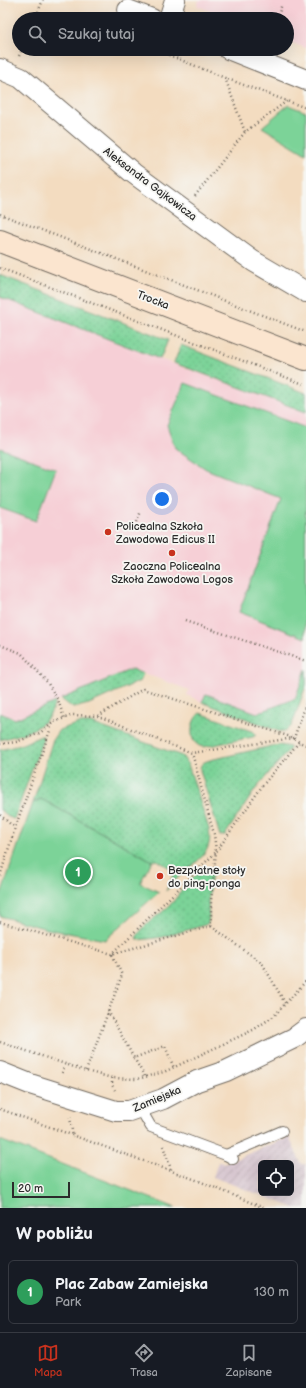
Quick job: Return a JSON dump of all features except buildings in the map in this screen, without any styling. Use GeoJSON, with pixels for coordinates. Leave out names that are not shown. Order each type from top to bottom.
{"type":"FeatureCollection","features":[{"type":"Feature","properties":{"kind":"street"},"geometry":{"type":"LineString","coordinates":[[171,12],[175,0]]}},
{"type":"Feature","properties":{"kind":"street"},"geometry":{"type":"LineString","coordinates":[[128,10],[133,12]]}},
{"type":"Feature","properties":{"kind":"street"},"geometry":{"type":"LineString","coordinates":[[246,56],[306,80]]}},
{"type":"Feature","properties":{"kind":"street","name":"Aleksandra Gajkowicza"},"geometry":{"type":"LineString","coordinates":[[0,69],[21,78],[133,173],[253,261],[306,292]]}},
{"type":"Feature","properties":{"kind":"street","name":"Trocka"},"geometry":{"type":"LineString","coordinates":[[0,241],[306,359]]}},
{"type":"Feature","properties":{"kind":"street","name":"Zamiejska"},"geometry":{"type":"LineString","coordinates":[[0,1072],[30,1084],[116,1111],[129,1111],[163,1099],[197,1081],[226,1071],[294,1038],[306,1029]]}},
{"type":"Feature","properties":{"kind":"lane"},"geometry":{"type":"LineString","coordinates":[[140,1108],[151,1127],[230,1157],[282,1131]]}},
{"type":"Feature","properties":{"kind":"path"},"geometry":{"type":"LineString","coordinates":[[38,12],[44,0]]}},
{"type":"Feature","properties":{"kind":"path"},"geometry":{"type":"LineString","coordinates":[[279,12],[282,4]]}},
{"type":"Feature","properties":{"kind":"path"},"geometry":{"type":"LineString","coordinates":[[171,56],[306,108]]}},
{"type":"Feature","properties":{"kind":"path"},"geometry":{"type":"LineString","coordinates":[[225,78],[245,132]]}},
{"type":"Feature","properties":{"kind":"path"},"geometry":{"type":"LineString","coordinates":[[184,210],[245,132],[287,100]]}},
{"type":"Feature","properties":{"kind":"path"},"geometry":{"type":"LineString","coordinates":[[0,214],[306,332]]}},
{"type":"Feature","properties":{"kind":"path"},"geometry":{"type":"LineString","coordinates":[[0,268],[306,385]]}},
{"type":"Feature","properties":{"kind":"path"},"geometry":{"type":"LineString","coordinates":[[137,522],[141,511]]}},
{"type":"Feature","properties":{"kind":"path"},"geometry":{"type":"LineString","coordinates":[[185,621],[306,661]]}},
{"type":"Feature","properties":{"kind":"path"},"geometry":{"type":"LineString","coordinates":[[0,645],[21,653],[47,682],[58,700],[64,718]]}},
{"type":"Feature","properties":{"kind":"path"},"geometry":{"type":"LineString","coordinates":[[98,716],[143,689],[294,738],[306,745]]}},
{"type":"Feature","properties":{"kind":"path"},"geometry":{"type":"LineString","coordinates":[[294,738],[306,704]]}},
{"type":"Feature","properties":{"kind":"path"},"geometry":{"type":"LineString","coordinates":[[0,744],[16,742],[40,733],[54,722],[73,715],[98,716],[192,753],[294,738]]}},
{"type":"Feature","properties":{"kind":"path"},"geometry":{"type":"LineString","coordinates":[[0,876],[15,828],[54,722]]}},
{"type":"Feature","properties":{"kind":"path"},"geometry":{"type":"LineString","coordinates":[[112,954],[216,852],[263,786],[299,742]]}},
{"type":"Feature","properties":{"kind":"path"},"geometry":{"type":"LineString","coordinates":[[192,753],[214,834],[216,852],[211,901],[211,926]]}},
{"type":"Feature","properties":{"kind":"path"},"geometry":{"type":"LineString","coordinates":[[0,815],[15,828]]}},
{"type":"Feature","properties":{"kind":"path"},"geometry":{"type":"LineString","coordinates":[[0,922],[112,954],[211,926]]}},
{"type":"Feature","properties":{"kind":"path"},"geometry":{"type":"LineString","coordinates":[[211,926],[262,963],[285,1003]]}},
{"type":"Feature","properties":{"kind":"path"},"geometry":{"type":"LineString","coordinates":[[86,1071],[122,975],[112,954]]}},
{"type":"Feature","properties":{"kind":"path"},"geometry":{"type":"LineString","coordinates":[[0,1042],[86,1071],[112,1078],[137,1079],[174,1068],[253,1030],[274,1016],[306,981]]}},
{"type":"Feature","properties":{"kind":"path"},"geometry":{"type":"LineString","coordinates":[[108,1011],[145,1077]]}},
{"type":"Feature","properties":{"kind":"path"},"geometry":{"type":"LineString","coordinates":[[134,1058],[165,1046],[174,1068]]}},
{"type":"Feature","properties":{"kind":"path"},"geometry":{"type":"LineString","coordinates":[[0,1109],[199,1181],[264,1208]]}},
{"type":"Feature","properties":{"kind":"shaded area"},"geometry":{"type":"Polygon","coordinates":[[[199,0],[306,0],[306,48],[294,44],[294,12],[213,12],[197,6],[199,0]]]}},
{"type":"Feature","properties":{"kind":"shaded area"},"geometry":{"type":"Polygon","coordinates":[[[0,297],[160,359],[306,412],[306,668],[296,699],[257,714],[206,694],[202,702],[187,695],[189,690],[132,669],[15,719],[0,713],[0,297]]]}},
{"type":"Feature","properties":{"kind":"shaded area"},"geometry":{"type":"Polygon","coordinates":[[[289,1137],[301,1163],[306,1165],[306,1208],[295,1208],[263,1196],[294,1196],[294,1160],[258,1160],[258,1194],[213,1177],[218,1162],[226,1163],[289,1137]]]}},
{"type":"Feature","properties":{"kind":"green space"},"geometry":{"type":"Polygon","coordinates":[[[288,105],[306,112],[306,154],[262,127],[288,105]]]}},
{"type":"Feature","properties":{"kind":"green space"},"geometry":{"type":"Polygon","coordinates":[[[0,275],[168,340],[160,359],[0,297],[0,275]]]}},
{"type":"Feature","properties":{"kind":"green space"},"geometry":{"type":"Polygon","coordinates":[[[181,345],[306,393],[306,412],[174,363],[181,345]]]}},
{"type":"Feature","properties":{"kind":"green space"},"geometry":{"type":"Polygon","coordinates":[[[185,383],[306,428],[305,638],[239,612],[281,499],[206,469],[175,448],[167,425],[185,383]]]}},
{"type":"Feature","properties":{"kind":"green space"},"geometry":{"type":"Polygon","coordinates":[[[0,448],[56,469],[36,521],[0,508],[0,448]]]}},
{"type":"Feature","properties":{"kind":"green space"},"geometry":{"type":"Polygon","coordinates":[[[132,669],[143,674],[140,681],[89,704],[73,708],[61,699],[132,669]]]}},
{"type":"Feature","properties":{"kind":"green space"},"geometry":{"type":"Polygon","coordinates":[[[306,669],[306,685],[292,725],[284,731],[278,731],[202,702],[206,694],[257,713],[295,699],[306,669]]]}},
{"type":"Feature","properties":{"kind":"green space"},"geometry":{"type":"Polygon","coordinates":[[[55,702],[48,717],[40,725],[24,733],[0,740],[0,713],[15,719],[55,702]]]}},
{"type":"Feature","properties":{"kind":"green space"},"geometry":{"type":"Polygon","coordinates":[[[200,713],[254,732],[256,735],[253,737],[204,747],[199,746],[193,738],[192,727],[196,717],[200,713]]]}},
{"type":"Feature","properties":{"kind":"green space"},"geometry":{"type":"Polygon","coordinates":[[[79,723],[91,723],[182,756],[188,764],[209,829],[209,844],[204,855],[179,877],[166,891],[175,871],[157,860],[152,861],[41,799],[33,803],[53,739],[59,730],[79,723]]]}},
{"type":"Feature","properties":{"kind":"green space"},"geometry":{"type":"Polygon","coordinates":[[[43,736],[43,739],[15,817],[14,819],[11,818],[0,810],[0,750],[20,745],[43,736]]]}},
{"type":"Feature","properties":{"kind":"green space"},"geometry":{"type":"Polygon","coordinates":[[[280,745],[290,747],[290,749],[255,790],[225,835],[220,836],[200,770],[202,764],[210,760],[280,745]]]}},
{"type":"Feature","properties":{"kind":"green space"},"geometry":{"type":"Polygon","coordinates":[[[41,799],[152,861],[140,883],[159,892],[105,940],[47,929],[0,916],[0,897],[33,803],[41,799]]]}},
{"type":"Feature","properties":{"kind":"green space"},"geometry":{"type":"Polygon","coordinates":[[[208,868],[212,873],[208,901],[208,923],[163,937],[140,940],[136,938],[147,924],[170,905],[191,879],[208,868]]]}},
{"type":"Feature","properties":{"kind":"green space"},"geometry":{"type":"Polygon","coordinates":[[[0,1140],[176,1208],[0,1208],[0,1140]]]}},
{"type":"Feature","properties":{"kind":"place","name":"Policealna Szkoła Zawodowa Edicus II"},"geometry":{"type":"Point","coordinates":[108,532]}},
{"type":"Feature","properties":{"kind":"place","name":"Zaoczna Policealna Szkoła Zawodowa Logos"},"geometry":{"type":"Point","coordinates":[172,553]}},
{"type":"Feature","properties":{"kind":"place","name":"Plac Zabaw Zamiejska"},"geometry":{"type":"Point","coordinates":[78,872]}},
{"type":"Feature","properties":{"kind":"place","name":"Bezpłatne stoły do ping-ponga"},"geometry":{"type":"Point","coordinates":[160,876]}}]}
